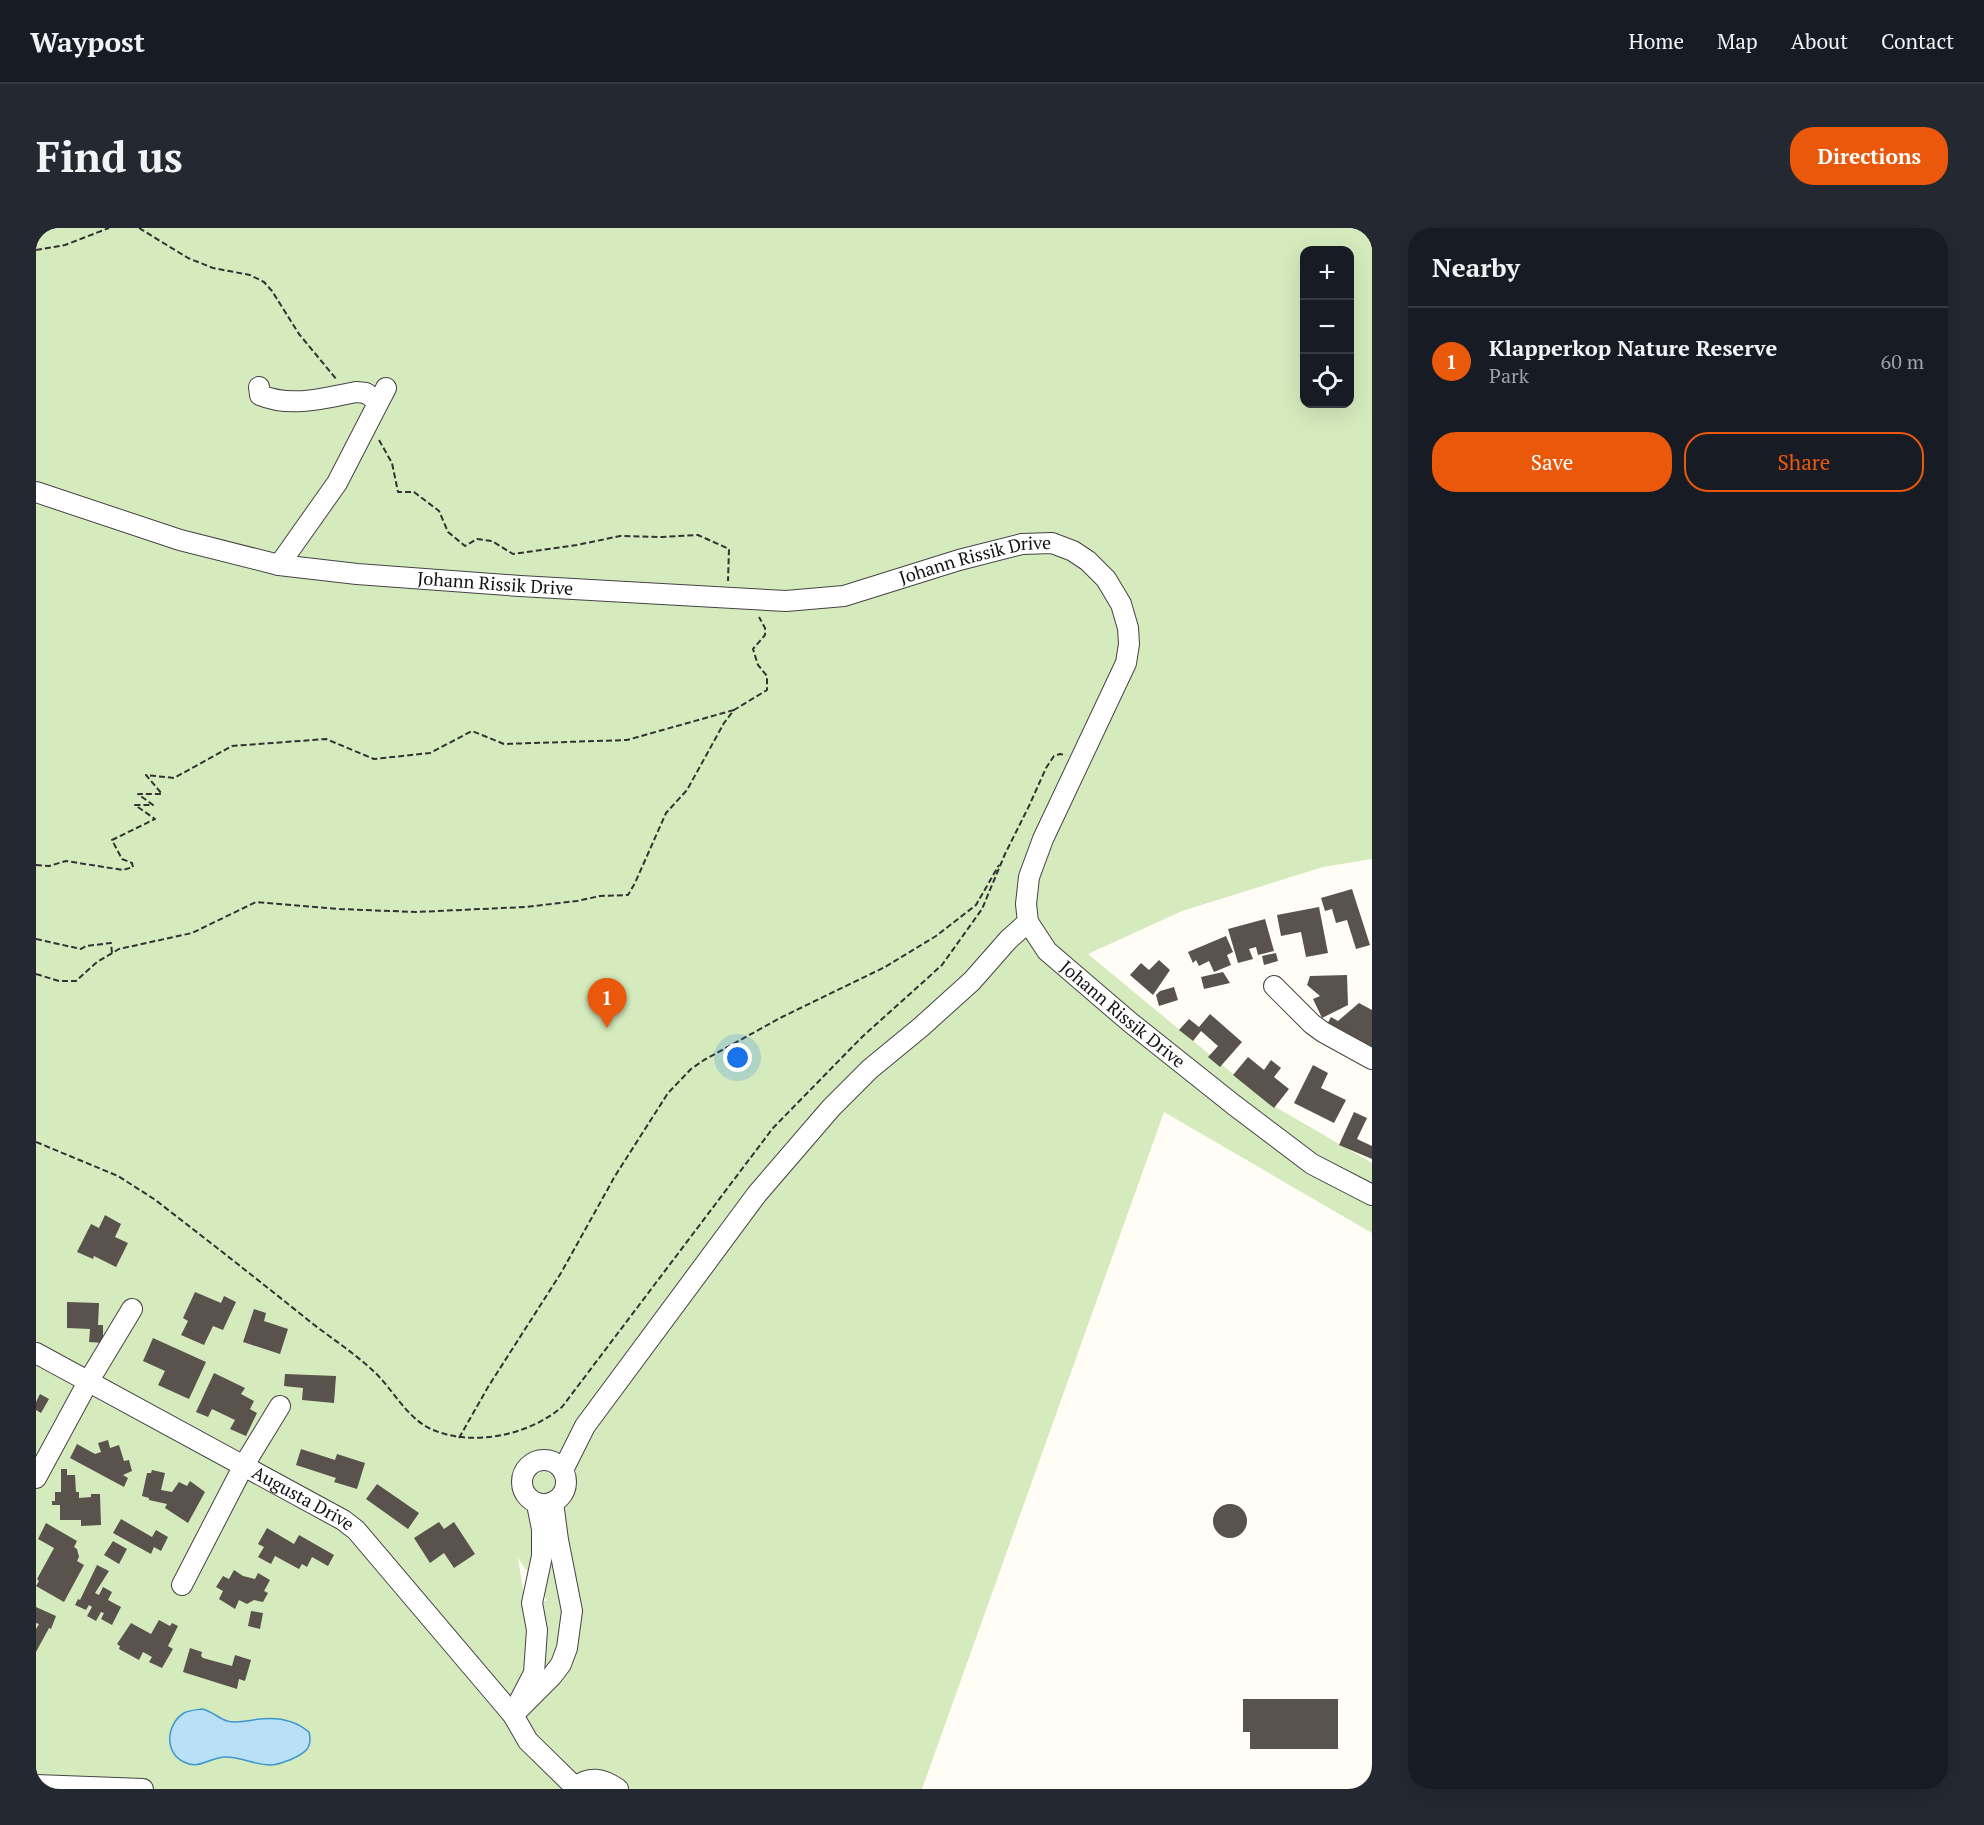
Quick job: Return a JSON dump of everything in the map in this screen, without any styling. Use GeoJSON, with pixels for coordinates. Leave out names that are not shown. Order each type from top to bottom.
{"type":"FeatureCollection","features":[{"type":"Feature","properties":{"kind":"street"},"geometry":{"type":"LineString","coordinates":[[259,387],[260,395],[279,402],[297,402],[348,394],[382,395],[337,483],[279,566]]}},
{"type":"Feature","properties":{"kind":"street","name":"Johann Rissik Drive"},"geometry":{"type":"LineString","coordinates":[[36,492],[180,540],[279,566],[450,581],[749,599],[786,601],[844,596],[959,560],[1022,544],[1052,543],[1073,551],[1088,561],[1106,579],[1121,604],[1128,627],[1129,644],[1126,663],[1042,839],[1029,876],[1026,904],[1028,922],[1047,951],[1131,1023],[1234,1105],[1312,1164],[1372,1195]]}},
{"type":"Feature","properties":{"kind":"street"},"geometry":{"type":"LineString","coordinates":[[563,1470],[585,1426],[757,1194],[831,1108],[870,1069],[921,1028],[972,981],[1008,940],[1028,922]]}},
{"type":"Feature","properties":{"kind":"street"},"geometry":{"type":"LineString","coordinates":[[1274,986],[1312,1024],[1372,1059]]}},
{"type":"Feature","properties":{"kind":"street"},"geometry":{"type":"LineString","coordinates":[[36,1478],[88,1382],[132,1309]]}},
{"type":"Feature","properties":{"kind":"street","name":"Augusta Drive"},"geometry":{"type":"LineString","coordinates":[[36,1353],[244,1465],[343,1520],[356,1530],[513,1715],[528,1742],[576,1788]]}},
{"type":"Feature","properties":{"kind":"street"},"geometry":{"type":"LineString","coordinates":[[182,1585],[244,1465],[280,1406]]}},
{"type":"Feature","properties":{"kind":"street"},"geometry":{"type":"LineString","coordinates":[[513,1715],[561,1664],[567,1648],[572,1611],[558,1540],[545,1503],[525,1493],[522,1478],[530,1465],[544,1460],[585,1426]]}},
{"type":"Feature","properties":{"kind":"street"},"geometry":{"type":"LineString","coordinates":[[544,1460],[557,1464],[563,1470],[566,1484],[560,1498],[545,1503]]}},
{"type":"Feature","properties":{"kind":"street"},"geometry":{"type":"LineString","coordinates":[[513,1715],[534,1673],[537,1630],[532,1603],[542,1556],[545,1503]]}},
{"type":"Feature","properties":{"kind":"street"},"geometry":{"type":"LineString","coordinates":[[576,1788],[583,1781],[594,1778],[606,1781],[618,1789]]}},
{"type":"Feature","properties":{"kind":"street"},"geometry":{"type":"LineString","coordinates":[[36,1785],[143,1789]]}},
{"type":"Feature","properties":{"kind":"path"},"geometry":{"type":"LineString","coordinates":[[36,250],[65,245],[109,228]]}},
{"type":"Feature","properties":{"kind":"path"},"geometry":{"type":"LineString","coordinates":[[140,228],[188,258],[213,268],[250,275],[264,282],[299,334],[348,394]]}},
{"type":"Feature","properties":{"kind":"path"},"geometry":{"type":"LineString","coordinates":[[377,438],[392,463],[398,492],[414,492],[439,511],[448,532],[465,546],[477,540],[492,541],[513,554],[620,536],[698,535],[729,549],[728,589]]}},
{"type":"Feature","properties":{"kind":"path"},"geometry":{"type":"LineString","coordinates":[[36,864],[49,866],[66,861],[123,870],[133,867],[132,862],[122,859],[112,840],[155,819],[135,806],[153,805],[138,794],[162,794],[146,776],[174,778],[232,746],[326,740],[374,759],[430,753],[472,731],[504,744],[627,740],[734,710],[767,690],[767,676],[758,665],[753,649],[765,635],[765,628],[749,599]]}},
{"type":"Feature","properties":{"kind":"path"},"geometry":{"type":"LineString","coordinates":[[36,974],[59,981],[76,981],[97,962],[119,948],[192,933],[256,902],[339,909],[416,912],[525,907],[600,896],[628,895],[666,813],[687,790],[723,723],[734,710]]}},
{"type":"Feature","properties":{"kind":"path"},"geometry":{"type":"LineString","coordinates":[[459,1438],[488,1387],[561,1273],[615,1176],[673,1087],[704,1060],[782,1017],[885,967],[936,936],[976,905],[1005,854],[1054,756],[1066,755],[1079,762]]}},
{"type":"Feature","properties":{"kind":"path"},"geometry":{"type":"LineString","coordinates":[[36,1142],[118,1176],[154,1199],[370,1368],[421,1423],[433,1430],[459,1438],[477,1439],[508,1433],[544,1420],[562,1407],[772,1128],[862,1037],[942,964],[982,909],[1005,854]]}},
{"type":"Feature","properties":{"kind":"path"},"geometry":{"type":"LineString","coordinates":[[36,939],[81,949],[86,946],[111,943],[112,953]]}},
{"type":"Feature","properties":{"kind":"green space"},"geometry":{"type":"Polygon","coordinates":[[[36,228],[1372,228],[1372,859],[1323,867],[1182,911],[1088,954],[1267,1102],[1372,1163],[1372,1233],[1164,1112],[922,1789],[36,1789],[36,228]],[[518,1558],[524,1596],[536,1601],[546,1601],[518,1558]]]}},
{"type":"Feature","properties":{"kind":"water"},"geometry":{"type":"Polygon","coordinates":[[[202,1709],[231,1722],[280,1719],[293,1723],[309,1732],[309,1746],[292,1759],[270,1765],[224,1757],[194,1765],[189,1764],[173,1752],[170,1745],[171,1731],[178,1718],[184,1713],[202,1709]]]}},
{"type":"Feature","properties":{"kind":"building"},"geometry":{"type":"Polygon","coordinates":[[[1352,889],[1370,945],[1356,949],[1347,920],[1336,923],[1332,909],[1325,911],[1321,898],[1352,889]]]}},
{"type":"Feature","properties":{"kind":"building"},"geometry":{"type":"Polygon","coordinates":[[[1319,907],[1328,953],[1306,957],[1301,932],[1281,936],[1277,915],[1319,907]]]}},
{"type":"Feature","properties":{"kind":"building"},"geometry":{"type":"Polygon","coordinates":[[[1265,919],[1274,951],[1258,955],[1256,947],[1249,949],[1253,959],[1238,963],[1228,929],[1265,919]]]}},
{"type":"Feature","properties":{"kind":"building"},"geometry":{"type":"Polygon","coordinates":[[[1226,936],[1233,952],[1227,955],[1231,965],[1214,972],[1209,961],[1199,966],[1196,960],[1193,963],[1188,952],[1226,936]]]}},
{"type":"Feature","properties":{"kind":"building"},"geometry":{"type":"Polygon","coordinates":[[[1276,953],[1278,961],[1264,965],[1262,956],[1276,953]]]}},
{"type":"Feature","properties":{"kind":"building"},"geometry":{"type":"Polygon","coordinates":[[[1159,960],[1170,970],[1153,995],[1130,975],[1141,963],[1149,970],[1159,960]]]}},
{"type":"Feature","properties":{"kind":"building"},"geometry":{"type":"Polygon","coordinates":[[[1223,972],[1230,983],[1204,989],[1201,977],[1223,972]]]}},
{"type":"Feature","properties":{"kind":"building"},"geometry":{"type":"Polygon","coordinates":[[[1347,975],[1348,1005],[1322,1018],[1313,999],[1320,996],[1307,985],[1310,976],[1347,975]]]}},
{"type":"Feature","properties":{"kind":"building"},"geometry":{"type":"Polygon","coordinates":[[[1174,987],[1178,1000],[1159,1006],[1156,995],[1160,991],[1174,987]]]}},
{"type":"Feature","properties":{"kind":"building"},"geometry":{"type":"Polygon","coordinates":[[[1359,1003],[1372,1010],[1372,1056],[1324,1030],[1331,1017],[1338,1021],[1359,1003]]]}},
{"type":"Feature","properties":{"kind":"building"},"geometry":{"type":"Polygon","coordinates":[[[1210,1014],[1242,1042],[1220,1067],[1208,1057],[1218,1046],[1201,1031],[1193,1041],[1179,1030],[1189,1019],[1199,1027],[1210,1014]]]}},
{"type":"Feature","properties":{"kind":"building"},"geometry":{"type":"Polygon","coordinates":[[[1248,1057],[1264,1070],[1271,1060],[1281,1068],[1274,1077],[1289,1089],[1274,1108],[1233,1075],[1248,1057]]]}},
{"type":"Feature","properties":{"kind":"building"},"geometry":{"type":"Polygon","coordinates":[[[1313,1065],[1328,1073],[1321,1088],[1346,1100],[1334,1123],[1294,1103],[1313,1065]]]}},
{"type":"Feature","properties":{"kind":"building"},"geometry":{"type":"Polygon","coordinates":[[[1354,1112],[1367,1118],[1357,1139],[1372,1146],[1372,1159],[1339,1145],[1354,1112]]]}},
{"type":"Feature","properties":{"kind":"building"},"geometry":{"type":"Polygon","coordinates":[[[105,1215],[121,1224],[115,1237],[128,1243],[116,1267],[94,1256],[93,1259],[77,1252],[91,1224],[99,1228],[105,1215]]]}},
{"type":"Feature","properties":{"kind":"building"},"geometry":{"type":"Polygon","coordinates":[[[195,1292],[221,1303],[224,1296],[236,1302],[223,1330],[213,1326],[204,1345],[181,1335],[188,1321],[183,1318],[195,1292]]]}},
{"type":"Feature","properties":{"kind":"building"},"geometry":{"type":"Polygon","coordinates":[[[67,1302],[99,1303],[98,1325],[103,1325],[103,1343],[89,1342],[90,1329],[67,1328],[67,1302]]]}},
{"type":"Feature","properties":{"kind":"building"},"geometry":{"type":"Polygon","coordinates":[[[254,1309],[266,1313],[264,1321],[288,1329],[280,1354],[243,1342],[254,1309]]]}},
{"type":"Feature","properties":{"kind":"building"},"geometry":{"type":"Polygon","coordinates":[[[153,1338],[206,1362],[189,1399],[158,1385],[165,1371],[143,1361],[153,1338]]]}},
{"type":"Feature","properties":{"kind":"building"},"geometry":{"type":"Polygon","coordinates":[[[214,1373],[245,1388],[241,1394],[254,1401],[250,1409],[257,1413],[246,1436],[230,1429],[235,1420],[212,1409],[208,1417],[196,1412],[214,1373]]]}},
{"type":"Feature","properties":{"kind":"building"},"geometry":{"type":"Polygon","coordinates":[[[285,1374],[336,1376],[334,1403],[302,1400],[303,1388],[284,1386],[285,1374]]]}},
{"type":"Feature","properties":{"kind":"building"},"geometry":{"type":"Polygon","coordinates":[[[40,1394],[49,1399],[41,1413],[36,1410],[36,1402],[40,1394]]]}},
{"type":"Feature","properties":{"kind":"building"},"geometry":{"type":"Polygon","coordinates":[[[108,1440],[110,1448],[119,1445],[124,1461],[129,1460],[132,1471],[123,1475],[128,1478],[124,1487],[70,1458],[77,1444],[95,1454],[101,1452],[98,1443],[108,1440]]]}},
{"type":"Feature","properties":{"kind":"building"},"geometry":{"type":"Polygon","coordinates":[[[301,1449],[335,1460],[337,1454],[365,1463],[357,1489],[334,1482],[336,1478],[296,1465],[301,1449]]]}},
{"type":"Feature","properties":{"kind":"building"},"geometry":{"type":"Polygon","coordinates":[[[61,1469],[67,1469],[67,1475],[75,1475],[76,1492],[79,1492],[79,1498],[100,1494],[101,1525],[81,1526],[81,1520],[60,1520],[60,1505],[52,1505],[52,1501],[55,1501],[55,1492],[61,1492],[61,1469]]]}},
{"type":"Feature","properties":{"kind":"building"},"geometry":{"type":"Polygon","coordinates":[[[152,1470],[165,1473],[161,1490],[172,1492],[179,1482],[187,1486],[190,1481],[205,1492],[188,1523],[165,1508],[167,1504],[142,1496],[147,1473],[151,1473],[152,1470]]]}},
{"type":"Feature","properties":{"kind":"building"},"geometry":{"type":"Polygon","coordinates":[[[377,1484],[419,1513],[408,1529],[366,1499],[377,1484]]]}},
{"type":"Feature","properties":{"kind":"building"},"geometry":{"type":"Polygon","coordinates":[[[1230,1504],[1242,1509],[1247,1521],[1242,1533],[1230,1538],[1218,1533],[1213,1521],[1218,1509],[1230,1504]]]}},
{"type":"Feature","properties":{"kind":"building"},"geometry":{"type":"Polygon","coordinates":[[[121,1519],[152,1537],[156,1530],[168,1537],[161,1551],[154,1547],[151,1554],[113,1533],[121,1519]]]}},
{"type":"Feature","properties":{"kind":"building"},"geometry":{"type":"Polygon","coordinates":[[[439,1522],[444,1529],[454,1522],[475,1554],[454,1568],[444,1553],[430,1563],[414,1538],[439,1522]]]}},
{"type":"Feature","properties":{"kind":"building"},"geometry":{"type":"Polygon","coordinates":[[[46,1523],[77,1541],[74,1547],[79,1557],[77,1561],[84,1565],[64,1602],[36,1586],[39,1581],[37,1579],[54,1548],[38,1539],[46,1523]]]}},
{"type":"Feature","properties":{"kind":"building"},"geometry":{"type":"Polygon","coordinates":[[[267,1528],[294,1544],[299,1535],[334,1555],[328,1566],[312,1557],[307,1567],[302,1564],[299,1569],[275,1556],[271,1564],[258,1557],[264,1547],[258,1544],[267,1528]]]}},
{"type":"Feature","properties":{"kind":"building"},"geometry":{"type":"Polygon","coordinates":[[[113,1541],[127,1549],[119,1564],[104,1555],[113,1541]]]}},
{"type":"Feature","properties":{"kind":"building"},"geometry":{"type":"Polygon","coordinates":[[[97,1565],[109,1571],[95,1593],[99,1595],[103,1587],[112,1592],[108,1600],[121,1607],[112,1625],[101,1619],[104,1613],[101,1612],[96,1621],[87,1616],[92,1607],[89,1605],[86,1610],[75,1605],[78,1599],[80,1600],[97,1565]]]}},
{"type":"Feature","properties":{"kind":"building"},"geometry":{"type":"Polygon","coordinates":[[[234,1570],[243,1576],[255,1579],[258,1573],[270,1580],[264,1591],[268,1593],[263,1602],[254,1600],[247,1604],[239,1600],[235,1609],[219,1599],[223,1591],[216,1587],[223,1576],[229,1579],[234,1570]]]}},
{"type":"Feature","properties":{"kind":"building"},"geometry":{"type":"Polygon","coordinates":[[[36,1607],[56,1616],[51,1629],[49,1628],[36,1652],[36,1629],[39,1624],[36,1623],[36,1607]]]}},
{"type":"Feature","properties":{"kind":"building"},"geometry":{"type":"Polygon","coordinates":[[[251,1611],[263,1613],[260,1629],[248,1626],[251,1611]]]}},
{"type":"Feature","properties":{"kind":"building"},"geometry":{"type":"Polygon","coordinates":[[[159,1620],[170,1626],[172,1623],[178,1626],[168,1646],[173,1649],[162,1668],[149,1662],[152,1657],[143,1652],[139,1660],[119,1649],[120,1646],[117,1644],[131,1623],[151,1634],[159,1620]]]}},
{"type":"Feature","properties":{"kind":"building"},"geometry":{"type":"Polygon","coordinates":[[[190,1648],[202,1652],[203,1658],[232,1666],[235,1655],[251,1660],[245,1681],[239,1679],[237,1689],[183,1672],[190,1648]]]}},
{"type":"Feature","properties":{"kind":"building"},"geometry":{"type":"Polygon","coordinates":[[[1243,1699],[1338,1699],[1338,1749],[1250,1749],[1250,1732],[1243,1732],[1243,1699]]]}},
{"type":"Feature","properties":{"kind":"place","name":"Klapperkop Nature Reserve"},"geometry":{"type":"Point","coordinates":[607,1028]}}]}
